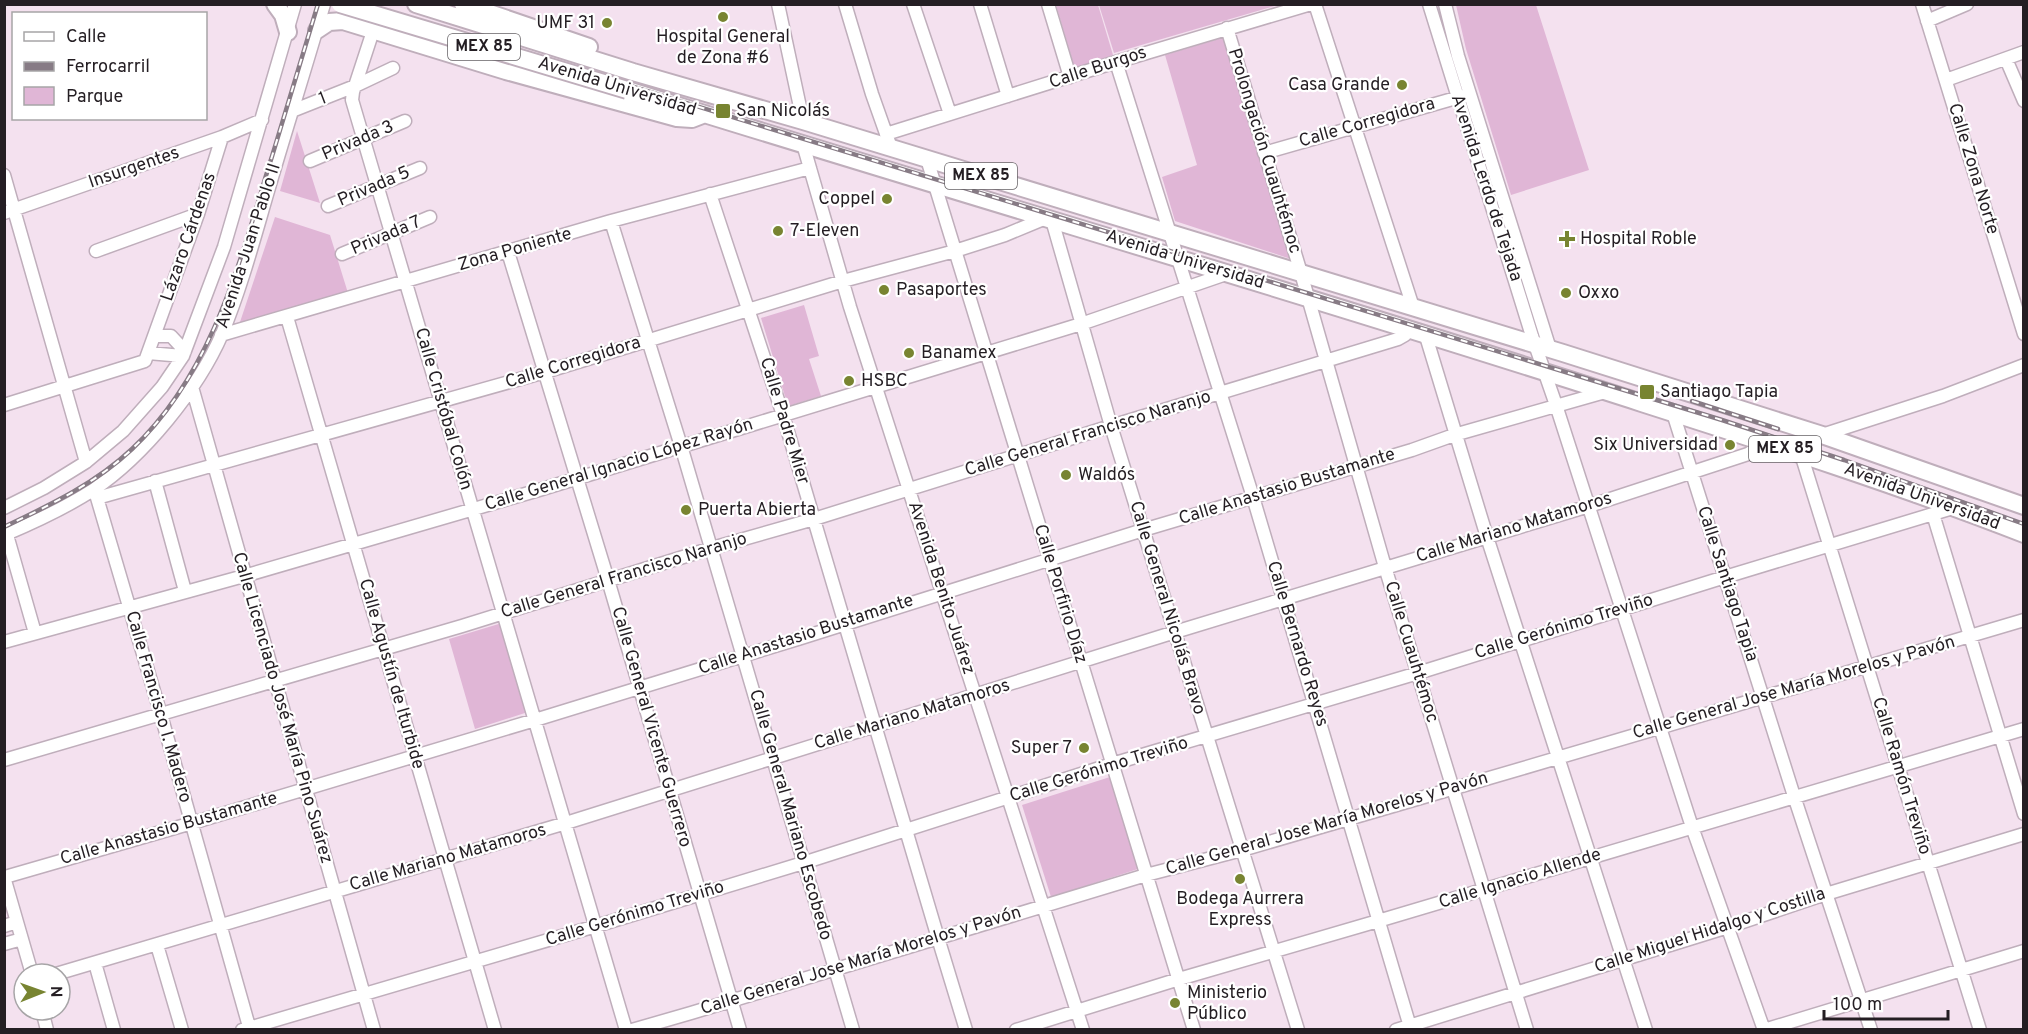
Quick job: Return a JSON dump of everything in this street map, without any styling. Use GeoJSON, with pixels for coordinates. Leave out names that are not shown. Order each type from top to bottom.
{"type":"FeatureCollection","features":[{"type":"Feature","properties":{"kind":"highway"},"geometry":{"type":"LineString","coordinates":[[275,4],[283,15],[288,32]]}},
{"type":"Feature","properties":{"kind":"highway","name":"Avenida Universidad"},"geometry":{"type":"LineString","coordinates":[[340,4],[1306,296],[1758,439],[1956,507],[2024,534]]}},
{"type":"Feature","properties":{"kind":"highway"},"geometry":{"type":"LineString","coordinates":[[381,4],[380,17],[389,36]]}},
{"type":"Feature","properties":{"kind":"highway","name":"Avenida Universidad"},"geometry":{"type":"LineString","coordinates":[[416,4],[660,80],[803,121],[889,141],[927,159],[1822,435],[2024,506]]}},
{"type":"Feature","properties":{"kind":"highway"},"geometry":{"type":"LineString","coordinates":[[463,4],[618,57],[660,80]]}},
{"type":"Feature","properties":{"kind":"highway"},"geometry":{"type":"LineString","coordinates":[[318,30],[329,22],[338,20],[506,71],[677,118],[692,119],[706,113]]}},
{"type":"Feature","properties":{"kind":"street","name":"Avenida Juan Pablo II"},"geometry":{"type":"LineString","coordinates":[[4,508],[44,488],[86,462],[123,431],[162,387],[184,354],[224,247],[295,4]]}},
{"type":"Feature","properties":{"kind":"street","name":"Avenida Juan Pablo II"},"geometry":{"type":"LineString","coordinates":[[5,535],[96,494],[165,422],[192,387],[221,335],[240,285],[324,4]]}},
{"type":"Feature","properties":{"kind":"street"},"geometry":{"type":"LineString","coordinates":[[778,4],[803,121]]}},
{"type":"Feature","properties":{"kind":"street"},"geometry":{"type":"LineString","coordinates":[[845,4],[889,141]]}},
{"type":"Feature","properties":{"kind":"street"},"geometry":{"type":"LineString","coordinates":[[913,4],[950,114]]}},
{"type":"Feature","properties":{"kind":"street"},"geometry":{"type":"LineString","coordinates":[[980,4],[1008,96]]}},
{"type":"Feature","properties":{"kind":"street"},"geometry":{"type":"LineString","coordinates":[[1048,4],[1070,77]]}},
{"type":"Feature","properties":{"kind":"street"},"geometry":{"type":"LineString","coordinates":[[1313,4],[1413,307]]}},
{"type":"Feature","properties":{"kind":"street","name":"Calle Burgos"},"geometry":{"type":"LineString","coordinates":[[889,141],[950,114],[1227,28],[1313,4]]}},
{"type":"Feature","properties":{"kind":"street","name":"Avenida Lerdo de Tejada"},"geometry":{"type":"LineString","coordinates":[[1429,4],[1457,97],[1542,347]]}},
{"type":"Feature","properties":{"kind":"street","name":"Avenida Lerdo de Tejada"},"geometry":{"type":"LineString","coordinates":[[1446,4],[1542,347],[1544,372],[1692,827],[1764,1029]]}},
{"type":"Feature","properties":{"kind":"street","name":"Calle Zona Norte"},"geometry":{"type":"LineString","coordinates":[[1922,4],[2024,334]]}},
{"type":"Feature","properties":{"kind":"street"},"geometry":{"type":"LineString","coordinates":[[1926,21],[1967,4]]}},
{"type":"Feature","properties":{"kind":"street","name":"Prolongación Cuauhtémoc"},"geometry":{"type":"LineString","coordinates":[[1227,28],[1301,273]]}},
{"type":"Feature","properties":{"kind":"street","name":"Calle Cristóbal Colón"},"geometry":{"type":"LineString","coordinates":[[373,31],[352,100],[626,1029]]}},
{"type":"Feature","properties":{"kind":"street"},"geometry":{"type":"LineString","coordinates":[[1946,80],[2024,52]]}},
{"type":"Feature","properties":{"kind":"street"},"geometry":{"type":"LineString","coordinates":[[2006,59],[2024,101]]}},
{"type":"Feature","properties":{"kind":"street","name":"Calle Bernardo Reyes"},"geometry":{"type":"LineString","coordinates":[[1116,62],[1253,497],[1410,1027]]}},
{"type":"Feature","properties":{"kind":"street","name":"1"},"geometry":{"type":"LineString","coordinates":[[292,111],[393,68]]}},
{"type":"Feature","properties":{"kind":"street","name":"Calle Corregidora"},"geometry":{"type":"LineString","coordinates":[[1264,153],[1470,93]]}},
{"type":"Feature","properties":{"kind":"street","name":"Insurgentes"},"geometry":{"type":"LineString","coordinates":[[10,211],[222,137],[262,120]]}},
{"type":"Feature","properties":{"kind":"street","name":"Privada 3"},"geometry":{"type":"LineString","coordinates":[[310,161],[405,121]]}},
{"type":"Feature","properties":{"kind":"street","name":"Lázaro Cárdenas"},"geometry":{"type":"LineString","coordinates":[[148,353],[198,214],[222,137]]}},
{"type":"Feature","properties":{"kind":"street","name":"Avenida Benito Juárez"},"geometry":{"type":"LineString","coordinates":[[803,144],[843,281],[1083,1029]]}},
{"type":"Feature","properties":{"kind":"street","name":"Calle Porfirio Díaz"},"geometry":{"type":"LineString","coordinates":[[927,159],[1194,1029]]}},
{"type":"Feature","properties":{"kind":"street","name":"Privada 5"},"geometry":{"type":"LineString","coordinates":[[328,206],[420,168]]}},
{"type":"Feature","properties":{"kind":"street","name":"Zona Poniente"},"geometry":{"type":"LineString","coordinates":[[221,335],[611,221],[810,168]]}},
{"type":"Feature","properties":{"kind":"street"},"geometry":{"type":"LineString","coordinates":[[4,175],[10,211],[86,462]]}},
{"type":"Feature","properties":{"kind":"street","name":"Calle Padre Mier"},"geometry":{"type":"LineString","coordinates":[[710,194],[783,416],[966,1029]]}},
{"type":"Feature","properties":{"kind":"street"},"geometry":{"type":"LineString","coordinates":[[96,251],[198,214]]}},
{"type":"Feature","properties":{"kind":"street","name":"Privada 7"},"geometry":{"type":"LineString","coordinates":[[342,254],[430,217]]}},
{"type":"Feature","properties":{"kind":"street","name":"Calle Corregidora"},"geometry":{"type":"LineString","coordinates":[[96,494],[155,481],[545,372],[843,281],[955,251],[1049,219]]}},
{"type":"Feature","properties":{"kind":"street","name":"Calle General Nicolás Bravo"},"geometry":{"type":"LineString","coordinates":[[1049,219],[1110,426],[1298,1029]]}},
{"type":"Feature","properties":{"kind":"street","name":"Calle General Mariano Escobedo"},"geometry":{"type":"LineString","coordinates":[[611,221],[712,548],[853,1029]]}},
{"type":"Feature","properties":{"kind":"street","name":"Calle General Vicente Guerrero"},"geometry":{"type":"LineString","coordinates":[[508,252],[608,580],[740,1029]]}},
{"type":"Feature","properties":{"kind":"street","name":"Calle General Ignacio López Rayón"},"geometry":{"type":"LineString","coordinates":[[4,642],[473,510],[1081,324],[1229,273]]}},
{"type":"Feature","properties":{"kind":"street","name":"Calle Cuauhtémoc"},"geometry":{"type":"LineString","coordinates":[[1301,273],[1385,567],[1527,1029]]}},
{"type":"Feature","properties":{"kind":"street"},"geometry":{"type":"LineString","coordinates":[[2011,294],[2024,288]]}},
{"type":"Feature","properties":{"kind":"street","name":"Calle Agustín de Iturbide"},"geometry":{"type":"LineString","coordinates":[[287,317],[495,1029]]}},
{"type":"Feature","properties":{"kind":"street"},"geometry":{"type":"LineString","coordinates":[[1417,331],[1454,435],[1647,1029]]}},
{"type":"Feature","properties":{"kind":"street","name":"Calle General Francisco Naranjo"},"geometry":{"type":"LineString","coordinates":[[4,760],[275,682],[814,519],[1110,426],[1325,362],[1417,331]]}},
{"type":"Feature","properties":{"kind":"street"},"geometry":{"type":"LineString","coordinates":[[154,336],[166,334],[171,336],[184,354]]}},
{"type":"Feature","properties":{"kind":"street"},"geometry":{"type":"LineString","coordinates":[[4,405],[142,363],[148,353],[184,354]]}},
{"type":"Feature","properties":{"kind":"street"},"geometry":{"type":"LineString","coordinates":[[1822,435],[1943,396],[2024,365]]}},
{"type":"Feature","properties":{"kind":"street","name":"Calle Licenciado José María Pino Suárez"},"geometry":{"type":"LineString","coordinates":[[192,387],[374,1029]]}},
{"type":"Feature","properties":{"kind":"street","name":"Calle Anastasio Bustamante"},"geometry":{"type":"LineString","coordinates":[[5,877],[536,720],[1143,530],[1454,435],[1607,392]]}},
{"type":"Feature","properties":{"kind":"street","name":"Calle Santiago Tapia"},"geometry":{"type":"LineString","coordinates":[[1673,412],[1794,796],[1871,1029]]}},
{"type":"Feature","properties":{"kind":"street","name":"Calle Mariano Matamoros"},"geometry":{"type":"LineString","coordinates":[[72,969],[566,823],[1175,632],[1589,506],[1749,454],[1754,450],[1758,439]]}},
{"type":"Feature","properties":{"kind":"street","name":"Calle Ramón Treviño"},"geometry":{"type":"LineString","coordinates":[[1801,454],[1980,1029]]}},
{"type":"Feature","properties":{"kind":"street"},"geometry":{"type":"LineString","coordinates":[[155,481],[185,591]]}},
{"type":"Feature","properties":{"kind":"street","name":"Calle Francisco I. Madero"},"geometry":{"type":"LineString","coordinates":[[96,494],[192,823],[247,1029]]}},
{"type":"Feature","properties":{"kind":"street","name":"Calle Gerónimo Treviño"},"geometry":{"type":"LineString","coordinates":[[247,1029],[803,863],[1112,764],[1418,673],[1956,507]]}},
{"type":"Feature","properties":{"kind":"street"},"geometry":{"type":"LineString","coordinates":[[1933,514],[2024,814]]}},
{"type":"Feature","properties":{"kind":"street"},"geometry":{"type":"LineString","coordinates":[[5,535],[34,633]]}},
{"type":"Feature","properties":{"kind":"street","name":"Calle General Jose María Morelos y Pavón"},"geometry":{"type":"LineString","coordinates":[[632,1029],[1146,875],[1242,850],[2024,620]]}},
{"type":"Feature","properties":{"kind":"street","name":"Calle Ignacio Allende"},"geometry":{"type":"LineString","coordinates":[[1016,1029],[2024,729]]}},
{"type":"Feature","properties":{"kind":"street","name":"Calle Miguel Hidalgo y Costilla"},"geometry":{"type":"LineString","coordinates":[[1396,1029],[1410,1027],[1826,894],[2024,834]]}},
{"type":"Feature","properties":{"kind":"street"},"geometry":{"type":"LineString","coordinates":[[5,877],[29,962]]}},
{"type":"Feature","properties":{"kind":"street"},"geometry":{"type":"LineString","coordinates":[[4,926],[17,922]]}},
{"type":"Feature","properties":{"kind":"street"},"geometry":{"type":"LineString","coordinates":[[4,944],[22,939]]}},
{"type":"Feature","properties":{"kind":"street"},"geometry":{"type":"LineString","coordinates":[[157,945],[182,1029]]}},
{"type":"Feature","properties":{"kind":"street"},"geometry":{"type":"LineString","coordinates":[[1764,1029],[2024,951]]}},
{"type":"Feature","properties":{"kind":"street"},"geometry":{"type":"LineString","coordinates":[[95,963],[114,1029]]}},
{"type":"Feature","properties":{"kind":"green space"},"geometry":{"type":"Polygon","coordinates":[[[1099,4],[1278,5],[1114,53],[1099,4]]]}},
{"type":"Feature","properties":{"kind":"green space"},"geometry":{"type":"Polygon","coordinates":[[[1056,5],[1098,5],[1113,55],[1079,68],[1074,66],[1056,5]]]}},
{"type":"Feature","properties":{"kind":"green space"},"geometry":{"type":"Polygon","coordinates":[[[1456,5],[1536,5],[1589,170],[1511,195],[1466,49],[1456,5]]]}},
{"type":"Feature","properties":{"kind":"green space"},"geometry":{"type":"Polygon","coordinates":[[[1225,37],[1291,259],[1175,221],[1162,177],[1197,165],[1165,55],[1225,37]]]}},
{"type":"Feature","properties":{"kind":"green space"},"geometry":{"type":"Polygon","coordinates":[[[297,131],[320,203],[280,191],[297,131]]]}},
{"type":"Feature","properties":{"kind":"green space"},"geometry":{"type":"Polygon","coordinates":[[[275,217],[330,235],[348,293],[239,325],[275,217]]]}},
{"type":"Feature","properties":{"kind":"green space"},"geometry":{"type":"Polygon","coordinates":[[[804,305],[819,356],[809,359],[821,396],[788,406],[761,318],[804,305]]]}},
{"type":"Feature","properties":{"kind":"green space"},"geometry":{"type":"Polygon","coordinates":[[[502,623],[528,712],[475,729],[449,639],[502,623]]]}},
{"type":"Feature","properties":{"kind":"green space"},"geometry":{"type":"Polygon","coordinates":[[[1110,777],[1138,869],[1051,897],[1022,805],[1110,777]]]}},
{"type":"Feature","properties":{"kind":"railway"},"geometry":{"type":"LineString","coordinates":[[4,527],[71,493],[103,473],[132,449],[158,421],[181,390],[200,358],[216,323],[243,252],[318,4]]}},
{"type":"Feature","properties":{"kind":"railway"},"geometry":{"type":"LineString","coordinates":[[363,4],[1722,420],[1844,460],[2024,524]]}},
{"type":"Feature","properties":{"kind":"railway"},"geometry":{"type":"LineString","coordinates":[[1692,401],[1778,429]]}},
{"type":"Feature","properties":{"kind":"place","name":"Hospital General de Zona #6"},"geometry":{"type":"Point","coordinates":[723,17]}},
{"type":"Feature","properties":{"kind":"place","name":"UMF 31"},"geometry":{"type":"Point","coordinates":[607,23]}},
{"type":"Feature","properties":{"kind":"place","name":"Casa Grande"},"geometry":{"type":"Point","coordinates":[1402,85]}},
{"type":"Feature","properties":{"kind":"place","name":"San Nicolás"},"geometry":{"type":"Point","coordinates":[723,111]}},
{"type":"Feature","properties":{"kind":"place","name":"Coppel"},"geometry":{"type":"Point","coordinates":[887,199]}},
{"type":"Feature","properties":{"kind":"place","name":"7-Eleven"},"geometry":{"type":"Point","coordinates":[778,231]}},
{"type":"Feature","properties":{"kind":"place","name":"Hospital Roble"},"geometry":{"type":"Point","coordinates":[1567,239]}},
{"type":"Feature","properties":{"kind":"place","name":"Pasaportes"},"geometry":{"type":"Point","coordinates":[884,290]}},
{"type":"Feature","properties":{"kind":"place","name":"Oxxo"},"geometry":{"type":"Point","coordinates":[1566,293]}},
{"type":"Feature","properties":{"kind":"place","name":"Banamex"},"geometry":{"type":"Point","coordinates":[909,353]}},
{"type":"Feature","properties":{"kind":"place","name":"HSBC"},"geometry":{"type":"Point","coordinates":[849,381]}},
{"type":"Feature","properties":{"kind":"place","name":"Santiago Tapia"},"geometry":{"type":"Point","coordinates":[1647,392]}},
{"type":"Feature","properties":{"kind":"place","name":"Six Universidad"},"geometry":{"type":"Point","coordinates":[1730,445]}},
{"type":"Feature","properties":{"kind":"place","name":"Waldo´s"},"geometry":{"type":"Point","coordinates":[1066,475]}},
{"type":"Feature","properties":{"kind":"place","name":"Puerta Abierta"},"geometry":{"type":"Point","coordinates":[686,510]}},
{"type":"Feature","properties":{"kind":"place","name":"Super 7"},"geometry":{"type":"Point","coordinates":[1084,748]}},
{"type":"Feature","properties":{"kind":"place","name":"Bodega Aurrera Express"},"geometry":{"type":"Point","coordinates":[1240,879]}},
{"type":"Feature","properties":{"kind":"place","name":"Ministerio Público"},"geometry":{"type":"Point","coordinates":[1175,1003]}}]}
